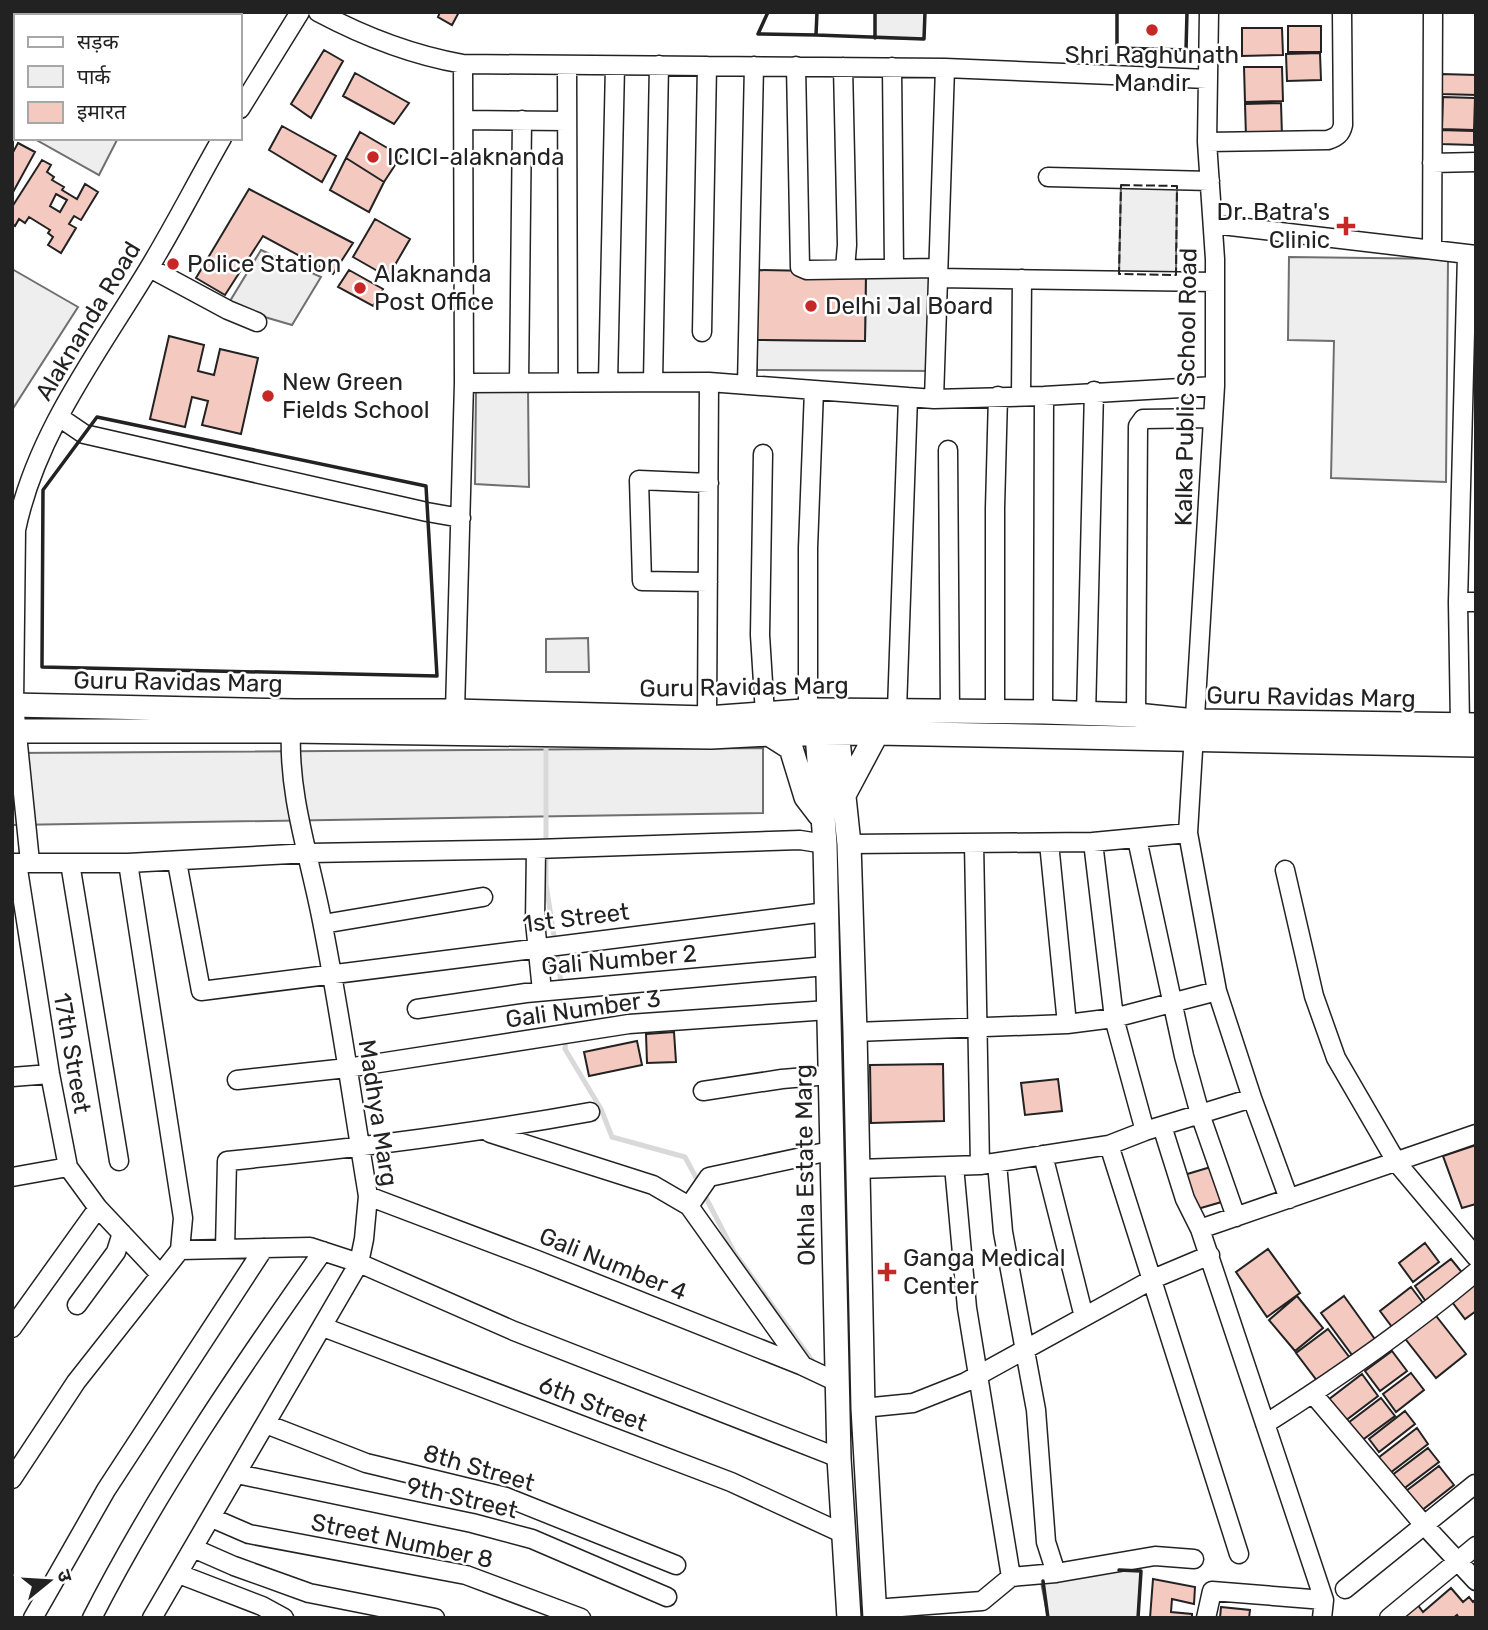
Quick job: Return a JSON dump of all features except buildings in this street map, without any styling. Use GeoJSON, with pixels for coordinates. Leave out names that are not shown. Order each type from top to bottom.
{"type":"FeatureCollection","features":[{"type":"Feature","properties":{"kind":"main road","name":"Guru Ravidas Marg"},"geometry":{"type":"LineString","coordinates":[[13,705],[707,718],[767,724]]}},
{"type":"Feature","properties":{"kind":"main road","name":"Guru Ravidas Marg"},"geometry":{"type":"LineString","coordinates":[[14,731],[711,737],[767,724],[897,710],[1136,715],[1194,730],[1476,745]]}},
{"type":"Feature","properties":{"kind":"main road","name":"Guru Ravidas Marg"},"geometry":{"type":"LineString","coordinates":[[823,720],[877,733],[1468,725]]}},
{"type":"Feature","properties":{"kind":"main road"},"geometry":{"type":"LineString","coordinates":[[823,720],[845,793],[849,844],[856,1032],[863,1408],[874,1614]]}},
{"type":"Feature","properties":{"kind":"main road","name":"Okhla Estate Marg"},"geometry":{"type":"LineString","coordinates":[[823,720],[821,817],[825,844],[836,1382],[849,1618]]}},
{"type":"Feature","properties":{"kind":"main road"},"geometry":{"type":"LineString","coordinates":[[767,724],[791,748],[806,797],[821,817]]}},
{"type":"Feature","properties":{"kind":"main road"},"geometry":{"type":"LineString","coordinates":[[845,793],[877,733]]}},
{"type":"Feature","properties":{"kind":"street"},"geometry":{"type":"LineString","coordinates":[[242,106],[300,12]]}},
{"type":"Feature","properties":{"kind":"street"},"geometry":{"type":"LineString","coordinates":[[318,12],[383,43],[425,57],[463,64],[945,68],[1208,79]]}},
{"type":"Feature","properties":{"kind":"street","name":"Kalka Public School Road"},"geometry":{"type":"LineString","coordinates":[[1209,12],[1207,142],[1215,282],[1215,386],[1188,833],[1217,991],[1289,1199]]}},
{"type":"Feature","properties":{"kind":"street"},"geometry":{"type":"LineString","coordinates":[[1207,142],[1328,140],[1342,132],[1342,12]]}},
{"type":"Feature","properties":{"kind":"street"},"geometry":{"type":"LineString","coordinates":[[1432,250],[1433,12]]}},
{"type":"Feature","properties":{"kind":"street"},"geometry":{"type":"LineString","coordinates":[[455,712],[464,383],[463,64]]}},
{"type":"Feature","properties":{"kind":"street"},"geometry":{"type":"LineString","coordinates":[[567,65],[568,382]]}},
{"type":"Feature","properties":{"kind":"street"},"geometry":{"type":"LineString","coordinates":[[653,382],[659,65]]}},
{"type":"Feature","properties":{"kind":"street"},"geometry":{"type":"LineString","coordinates":[[608,382],[615,66]]}},
{"type":"Feature","properties":{"kind":"street"},"geometry":{"type":"LineString","coordinates":[[702,332],[707,66]]}},
{"type":"Feature","properties":{"kind":"street"},"geometry":{"type":"LineString","coordinates":[[747,385],[754,66]]}},
{"type":"Feature","properties":{"kind":"street"},"geometry":{"type":"LineString","coordinates":[[796,66],[798,261],[802,270],[894,268],[1022,279],[1215,282]]}},
{"type":"Feature","properties":{"kind":"street"},"geometry":{"type":"LineString","coordinates":[[843,67],[847,245],[845,269]]}},
{"type":"Feature","properties":{"kind":"street"},"geometry":{"type":"LineString","coordinates":[[892,67],[894,268]]}},
{"type":"Feature","properties":{"kind":"street"},"geometry":{"type":"LineString","coordinates":[[934,399],[945,68]]}},
{"type":"Feature","properties":{"kind":"street"},"geometry":{"type":"LineString","coordinates":[[464,120],[566,121]]}},
{"type":"Feature","properties":{"kind":"street"},"geometry":{"type":"LineString","coordinates":[[519,382],[522,120]]}},
{"type":"Feature","properties":{"kind":"street","name":"Alaknanda Road"},"geometry":{"type":"LineString","coordinates":[[14,731],[16,530],[29,480],[59,417],[150,268],[220,140]]}},
{"type":"Feature","properties":{"kind":"street"},"geometry":{"type":"LineString","coordinates":[[1432,163],[1476,162]]}},
{"type":"Feature","properties":{"kind":"street"},"geometry":{"type":"LineString","coordinates":[[1048,177],[1210,181]]}},
{"type":"Feature","properties":{"kind":"street"},"geometry":{"type":"LineString","coordinates":[[1213,224],[1471,255],[1468,725]]}},
{"type":"Feature","properties":{"kind":"street"},"geometry":{"type":"LineString","coordinates":[[150,268],[228,310],[257,321]]}},
{"type":"Feature","properties":{"kind":"street"},"geometry":{"type":"LineString","coordinates":[[1021,395],[1022,279]]}},
{"type":"Feature","properties":{"kind":"street"},"geometry":{"type":"LineString","coordinates":[[464,383],[709,382],[934,399],[1215,386]]}},
{"type":"Feature","properties":{"kind":"street"},"geometry":{"type":"LineString","coordinates":[[707,718],[709,382]]}},
{"type":"Feature","properties":{"kind":"street"},"geometry":{"type":"LineString","coordinates":[[814,390],[808,548],[823,720]]}},
{"type":"Feature","properties":{"kind":"street"},"geometry":{"type":"LineString","coordinates":[[1086,715],[1094,391]]}},
{"type":"Feature","properties":{"kind":"street"},"geometry":{"type":"LineString","coordinates":[[995,711],[998,396]]}},
{"type":"Feature","properties":{"kind":"street"},"geometry":{"type":"LineString","coordinates":[[1043,712],[1044,396]]}},
{"type":"Feature","properties":{"kind":"street"},"geometry":{"type":"LineString","coordinates":[[897,710],[908,397]]}},
{"type":"Feature","properties":{"kind":"street"},"geometry":{"type":"LineString","coordinates":[[59,417],[84,434],[461,518]]}},
{"type":"Feature","properties":{"kind":"street"},"geometry":{"type":"LineString","coordinates":[[1136,715],[1138,426],[1143,419],[1213,418]]}},
{"type":"Feature","properties":{"kind":"street"},"geometry":{"type":"LineString","coordinates":[[948,450],[950,711]]}},
{"type":"Feature","properties":{"kind":"street"},"geometry":{"type":"LineString","coordinates":[[763,454],[760,635],[767,724]]}},
{"type":"Feature","properties":{"kind":"street"},"geometry":{"type":"LineString","coordinates":[[708,582],[642,581],[639,480],[709,483]]}},
{"type":"Feature","properties":{"kind":"street","name":"17th Street"},"geometry":{"type":"LineString","coordinates":[[14,731],[20,862],[50,1074],[68,1167],[98,1209],[160,1275]]}},
{"type":"Feature","properties":{"kind":"street","name":"Madhya Marg"},"geometry":{"type":"LineString","coordinates":[[152,1618],[359,1263],[364,1239],[368,1196],[323,924],[293,791],[291,732]]}},
{"type":"Feature","properties":{"kind":"street"},"geometry":{"type":"LineString","coordinates":[[849,844],[1093,842],[1188,833]]}},
{"type":"Feature","properties":{"kind":"street"},"geometry":{"type":"LineString","coordinates":[[1138,839],[1184,1056],[1200,1114],[1236,1217]]}},
{"type":"Feature","properties":{"kind":"street"},"geometry":{"type":"LineString","coordinates":[[20,862],[177,862],[309,853],[800,840],[825,844]]}},
{"type":"Feature","properties":{"kind":"street"},"geometry":{"type":"LineString","coordinates":[[1093,842],[1114,1018],[1153,1129],[1210,1255],[1323,1609],[1212,1591],[1206,1618]]}},
{"type":"Feature","properties":{"kind":"street"},"geometry":{"type":"LineString","coordinates":[[974,843],[979,1028],[989,1164],[1036,1410],[1045,1542],[1056,1573]]}},
{"type":"Feature","properties":{"kind":"street"},"geometry":{"type":"LineString","coordinates":[[1049,843],[1067,1024]]}},
{"type":"Feature","properties":{"kind":"street"},"geometry":{"type":"LineString","coordinates":[[536,849],[536,948],[542,991]]}},
{"type":"Feature","properties":{"kind":"street","name":"1st Street"},"geometry":{"type":"LineString","coordinates":[[177,862],[201,991],[826,912]]}},
{"type":"Feature","properties":{"kind":"street"},"geometry":{"type":"LineString","coordinates":[[69,863],[120,1161]]}},
{"type":"Feature","properties":{"kind":"street"},"geometry":{"type":"LineString","coordinates":[[12,1479],[76,1382],[180,1250],[183,1218],[128,863]]}},
{"type":"Feature","properties":{"kind":"street"},"geometry":{"type":"LineString","coordinates":[[1285,870],[1314,996],[1336,1058],[1397,1163],[1476,1257]]}},
{"type":"Feature","properties":{"kind":"street"},"geometry":{"type":"LineString","coordinates":[[323,924],[483,897]]}},
{"type":"Feature","properties":{"kind":"street","name":"Gali Number 2"},"geometry":{"type":"LineString","coordinates":[[417,1009],[542,991],[826,966]]}},
{"type":"Feature","properties":{"kind":"street"},"geometry":{"type":"LineString","coordinates":[[856,1032],[1067,1024],[1114,1018],[1217,991]]}},
{"type":"Feature","properties":{"kind":"street","name":"Gali Number 3"},"geometry":{"type":"LineString","coordinates":[[237,1080],[346,1068],[629,1024],[828,1010]]}},
{"type":"Feature","properties":{"kind":"street"},"geometry":{"type":"LineString","coordinates":[[12,1077],[50,1074]]}},
{"type":"Feature","properties":{"kind":"street"},"geometry":{"type":"LineString","coordinates":[[703,1091],[829,1075]]}},
{"type":"Feature","properties":{"kind":"street"},"geometry":{"type":"LineString","coordinates":[[858,1168],[989,1164],[1109,1145],[1252,1098]]}},
{"type":"Feature","properties":{"kind":"street"},"geometry":{"type":"LineString","coordinates":[[225,1249],[227,1161],[485,1131],[590,1112]]}},
{"type":"Feature","properties":{"kind":"street"},"geometry":{"type":"LineString","coordinates":[[485,1131],[653,1185],[689,1206],[803,1366]]}},
{"type":"Feature","properties":{"kind":"street"},"geometry":{"type":"LineString","coordinates":[[1200,1229],[1476,1134]]}},
{"type":"Feature","properties":{"kind":"street"},"geometry":{"type":"LineString","coordinates":[[1109,1145],[1239,1554]]}},
{"type":"Feature","properties":{"kind":"street"},"geometry":{"type":"LineString","coordinates":[[689,1206],[709,1177],[830,1151]]}},
{"type":"Feature","properties":{"kind":"street"},"geometry":{"type":"LineString","coordinates":[[1043,1155],[1084,1317]]}},
{"type":"Feature","properties":{"kind":"street"},"geometry":{"type":"LineString","coordinates":[[954,1166],[967,1308],[1011,1577]]}},
{"type":"Feature","properties":{"kind":"street"},"geometry":{"type":"LineString","coordinates":[[12,1177],[68,1167]]}},
{"type":"Feature","properties":{"kind":"street","name":"Gali Number 4"},"geometry":{"type":"LineString","coordinates":[[368,1196],[549,1265],[803,1366],[836,1382]]}},
{"type":"Feature","properties":{"kind":"street"},"geometry":{"type":"LineString","coordinates":[[12,1328],[98,1209]]}},
{"type":"Feature","properties":{"kind":"street"},"geometry":{"type":"LineString","coordinates":[[77,1306],[116,1252],[122,1233]]}},
{"type":"Feature","properties":{"kind":"street"},"geometry":{"type":"LineString","coordinates":[[180,1250],[310,1247],[323,1251],[359,1263],[514,1332],[839,1458]]}},
{"type":"Feature","properties":{"kind":"street"},"geometry":{"type":"LineString","coordinates":[[33,1618],[106,1490],[264,1248]]}},
{"type":"Feature","properties":{"kind":"street"},"geometry":{"type":"LineString","coordinates":[[92,1618],[176,1472],[243,1365],[323,1251]]}},
{"type":"Feature","properties":{"kind":"street"},"geometry":{"type":"LineString","coordinates":[[863,1408],[912,1403],[978,1375],[1153,1279],[1210,1255]]}},
{"type":"Feature","properties":{"kind":"street"},"geometry":{"type":"LineString","coordinates":[[1265,1424],[1313,1394],[1476,1272]]}},
{"type":"Feature","properties":{"kind":"street","name":"6th Street"},"geometry":{"type":"LineString","coordinates":[[323,1327],[731,1482],[844,1534]]}},
{"type":"Feature","properties":{"kind":"street"},"geometry":{"type":"LineString","coordinates":[[1313,1394],[1424,1525],[1476,1581]]}},
{"type":"Feature","properties":{"kind":"street","name":"8th Street"},"geometry":{"type":"LineString","coordinates":[[267,1424],[366,1463],[506,1497],[676,1565]]}},
{"type":"Feature","properties":{"kind":"street","name":"9th Street"},"geometry":{"type":"LineString","coordinates":[[237,1474],[532,1539],[667,1597]]}},
{"type":"Feature","properties":{"kind":"street"},"geometry":{"type":"LineString","coordinates":[[1345,1589],[1475,1484]]}},
{"type":"Feature","properties":{"kind":"street","name":"Street Number 8"},"geometry":{"type":"LineString","coordinates":[[212,1518],[249,1534],[466,1575],[581,1618]]}},
{"type":"Feature","properties":{"kind":"street"},"geometry":{"type":"LineString","coordinates":[[1389,1618],[1476,1546]]}},
{"type":"Feature","properties":{"kind":"street"},"geometry":{"type":"LineString","coordinates":[[193,1548],[309,1593],[435,1618]]}},
{"type":"Feature","properties":{"kind":"street"},"geometry":{"type":"LineString","coordinates":[[874,1614],[984,1609],[1011,1577],[1056,1573],[1155,1556],[1195,1559]]}},
{"type":"Feature","properties":{"kind":"street"},"geometry":{"type":"LineString","coordinates":[[179,1574],[284,1618]]}},
{"type":"Feature","properties":{"kind":"green space"},"geometry":{"type":"Polygon","coordinates":[[[875,12],[925,12],[924,39],[875,38],[875,12]]]}},
{"type":"Feature","properties":{"kind":"green space"},"geometry":{"type":"Polygon","coordinates":[[[37,140],[117,140],[99,175],[37,140]]]}},
{"type":"Feature","properties":{"kind":"green space"},"geometry":{"type":"Polygon","coordinates":[[[1121,185],[1177,186],[1176,275],[1119,274],[1121,185]]]}},
{"type":"Feature","properties":{"kind":"green space"},"geometry":{"type":"Polygon","coordinates":[[[1289,257],[1448,259],[1446,482],[1331,478],[1334,341],[1288,340],[1289,257]]]}},
{"type":"Feature","properties":{"kind":"green space"},"geometry":{"type":"Polygon","coordinates":[[[12,269],[78,307],[12,410],[12,269]]]}},
{"type":"Feature","properties":{"kind":"green space"},"geometry":{"type":"Polygon","coordinates":[[[866,272],[936,273],[935,371],[757,370],[757,340],[865,341],[866,272]]]}},
{"type":"Feature","properties":{"kind":"green space"},"geometry":{"type":"Polygon","coordinates":[[[476,387],[528,388],[529,487],[475,484],[476,387]]]}},
{"type":"Feature","properties":{"kind":"green space"},"geometry":{"type":"Polygon","coordinates":[[[588,638],[589,672],[546,672],[546,639],[588,638]]]}},
{"type":"Feature","properties":{"kind":"green space"},"geometry":{"type":"Polygon","coordinates":[[[763,748],[763,813],[12,825],[12,753],[763,748]]]}},
{"type":"Feature","properties":{"kind":"green space"},"geometry":{"type":"Polygon","coordinates":[[[1096,1570],[1141,1571],[1138,1618],[1048,1618],[1041,1582],[1096,1570]]]}},
{"type":"Feature","properties":{"kind":"shaded area"},"geometry":{"type":"Polygon","coordinates":[[[261,250],[321,277],[292,325],[227,306],[261,250]]]}},
{"type":"Feature","properties":{"kind":"waterway"},"geometry":{"type":"LineString","coordinates":[[546,745],[546,884],[567,1021],[565,1049],[601,1109],[612,1137],[685,1157],[699,1183]]}},
{"type":"Feature","properties":{"kind":"waterway"},"geometry":{"type":"LineString","coordinates":[[703,1192],[734,1252],[816,1366]]}},
{"type":"Feature","properties":{"kind":"fence"},"geometry":{"type":"LineString","coordinates":[[1121,185],[1177,186],[1176,275],[1119,274],[1121,185]]}},
{"type":"Feature","properties":{"kind":"wall"},"geometry":{"type":"LineString","coordinates":[[768,12],[758,34],[816,33]]}},
{"type":"Feature","properties":{"kind":"wall"},"geometry":{"type":"LineString","coordinates":[[817,12],[816,35],[924,39],[925,12]]}},
{"type":"Feature","properties":{"kind":"wall"},"geometry":{"type":"LineString","coordinates":[[875,12],[875,38]]}},
{"type":"Feature","properties":{"kind":"wall"},"geometry":{"type":"LineString","coordinates":[[1117,12],[1117,48],[1186,50],[1187,12]]}},
{"type":"Feature","properties":{"kind":"wall"},"geometry":{"type":"LineString","coordinates":[[97,417],[426,486],[437,676],[42,667],[43,490],[97,417]]}},
{"type":"Feature","properties":{"kind":"wall"},"geometry":{"type":"LineString","coordinates":[[1119,1570],[1141,1571],[1138,1618]]}},
{"type":"Feature","properties":{"kind":"wall"},"geometry":{"type":"LineString","coordinates":[[1043,1581],[1048,1618]]}},
{"type":"Feature","properties":{"kind":"place","name":"Shri Raghunath Mandir"},"geometry":{"type":"Point","coordinates":[1152,30]}},
{"type":"Feature","properties":{"kind":"place","name":"ICICI-alaknanda"},"geometry":{"type":"Point","coordinates":[373,157]}},
{"type":"Feature","properties":{"kind":"place","name":"Dr. Batra's Clinic"},"geometry":{"type":"Point","coordinates":[1346,226]}},
{"type":"Feature","properties":{"kind":"place","name":"Police Station"},"geometry":{"type":"Point","coordinates":[173,264]}},
{"type":"Feature","properties":{"kind":"place","name":"Alaknanda Post Office"},"geometry":{"type":"Point","coordinates":[360,288]}},
{"type":"Feature","properties":{"kind":"place","name":"Delhi Jal Board"},"geometry":{"type":"Point","coordinates":[811,306]}},
{"type":"Feature","properties":{"kind":"place","name":"New Green Fields School"},"geometry":{"type":"Point","coordinates":[268,396]}},
{"type":"Feature","properties":{"kind":"place","name":"Ganga Medical Center"},"geometry":{"type":"Point","coordinates":[887,1272]}}]}
